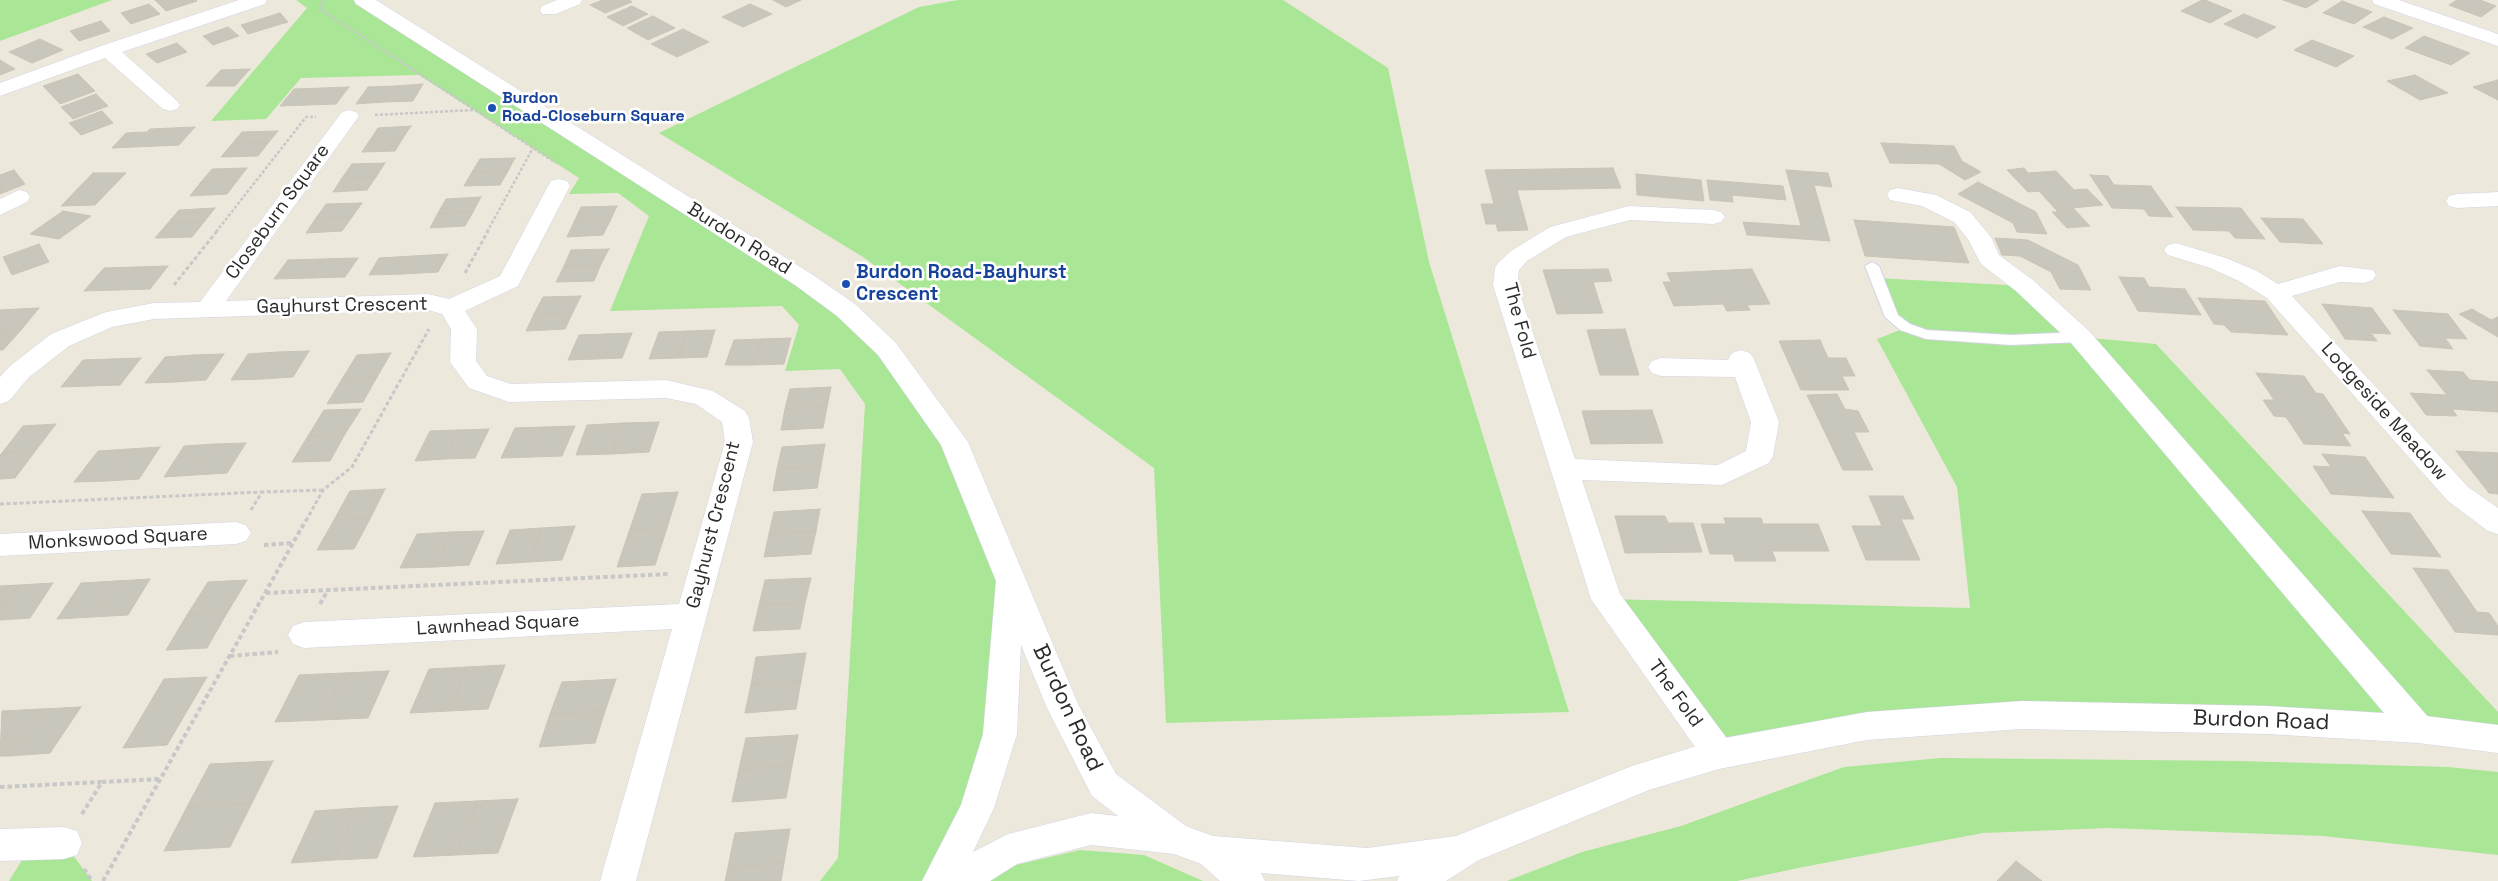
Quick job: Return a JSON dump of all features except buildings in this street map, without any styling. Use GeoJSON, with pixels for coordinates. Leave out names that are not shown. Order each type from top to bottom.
{"type":"FeatureCollection","features":[{"type":"Feature","properties":{"kind":"street"},"geometry":{"type":"LineString","coordinates":[[0,90],[108,50],[258,0]]}},
{"type":"Feature","properties":{"kind":"street","name":"Burdon Road"},"geometry":{"type":"LineString","coordinates":[[364,0],[796,275],[846,310],[887,349],[954,442],[1063,708],[1104,785],[1174,838]]}},
{"type":"Feature","properties":{"kind":"street"},"geometry":{"type":"LineString","coordinates":[[549,10],[572,0]]}},
{"type":"Feature","properties":{"kind":"street"},"geometry":{"type":"LineString","coordinates":[[2381,0],[2498,40]]}},
{"type":"Feature","properties":{"kind":"street"},"geometry":{"type":"LineString","coordinates":[[108,50],[170,106]]}},
{"type":"Feature","properties":{"kind":"street","name":"Closeburn Square"},"geometry":{"type":"LineString","coordinates":[[206,309],[349,116]]}},
{"type":"Feature","properties":{"kind":"street"},"geometry":{"type":"LineString","coordinates":[[439,305],[509,281],[558,175]]}},
{"type":"Feature","properties":{"kind":"street"},"geometry":{"type":"LineString","coordinates":[[1898,195],[1928,200],[1962,217],[1979,237],[1989,259],[2025,286],[2080,337],[2418,729]]}},
{"type":"Feature","properties":{"kind":"street"},"geometry":{"type":"LineString","coordinates":[[2457,201],[2496,201]]}},
{"type":"Feature","properties":{"kind":"street","name":"The Fold"},"geometry":{"type":"LineString","coordinates":[[1713,218],[1630,213],[1558,232],[1519,256],[1507,268],[1505,285],[1606,599],[1719,754]]}},
{"type":"Feature","properties":{"kind":"street","name":"Lodgeside Meadow"},"geometry":{"type":"LineString","coordinates":[[2176,250],[2218,263],[2248,276],[2276,293],[2458,494],[2498,523]]}},
{"type":"Feature","properties":{"kind":"street"},"geometry":{"type":"LineString","coordinates":[[2276,293],[2317,279],[2340,274],[2364,275]]}},
{"type":"Feature","properties":{"kind":"street","name":"Gayhurst Crescent"},"geometry":{"type":"LineString","coordinates":[[0,395],[19,372],[60,340],[106,320],[154,311],[439,305],[464,329],[462,362],[478,382],[509,393],[666,389],[704,397],[735,418],[740,442],[618,881]]}},
{"type":"Feature","properties":{"kind":"street"},"geometry":{"type":"LineString","coordinates":[[1563,469],[1722,476],[1759,456],[1765,422],[1743,364],[1661,367]]}},
{"type":"Feature","properties":{"kind":"street","name":"Monkswood Square"},"geometry":{"type":"LineString","coordinates":[[0,545],[236,534]]}},
{"type":"Feature","properties":{"kind":"street","name":"Burdon Road"},"geometry":{"type":"LineString","coordinates":[[940,881],[977,808],[1000,734],[1009,578]]}},
{"type":"Feature","properties":{"kind":"street","name":"Lawnhead Square"},"geometry":{"type":"LineString","coordinates":[[304,634],[692,616]]}},
{"type":"Feature","properties":{"kind":"street","name":"Burdon Road"},"geometry":{"type":"LineString","coordinates":[[1464,849],[1644,777],[1719,754],[1867,726],[2022,716],[2267,720],[2418,729],[2498,739]]}},
{"type":"Feature","properties":{"kind":"street","name":"Burdon Road"},"geometry":{"type":"LineString","coordinates":[[958,881],[1008,850],[1091,829],[1174,838],[1213,852],[1247,881]]}},
{"type":"Feature","properties":{"kind":"street"},"geometry":{"type":"LineString","coordinates":[[0,845],[64,843]]}},
{"type":"Feature","properties":{"kind":"street"},"geometry":{"type":"LineString","coordinates":[[1213,852],[1367,866],[1464,849]]}},
{"type":"Feature","properties":{"kind":"street"},"geometry":{"type":"LineString","coordinates":[[1415,881],[1464,849]]}},
{"type":"Feature","properties":{"kind":"lane"},"geometry":{"type":"LineString","coordinates":[[1872,266],[1892,317],[1906,327],[1926,334],[2011,340],[2080,337]]}},
{"type":"Feature","properties":{"kind":"path"},"geometry":{"type":"LineString","coordinates":[[323,0],[320,9],[533,148],[558,175]]}},
{"type":"Feature","properties":{"kind":"path"},"geometry":{"type":"LineString","coordinates":[[154,311],[306,117],[474,110]]}},
{"type":"Feature","properties":{"kind":"path"},"geometry":{"type":"LineString","coordinates":[[103,881],[323,490],[352,467],[434,319],[439,305],[459,284],[533,148]]}},
{"type":"Feature","properties":{"kind":"path"},"geometry":{"type":"LineString","coordinates":[[0,504],[323,490]]}},
{"type":"Feature","properties":{"kind":"path"},"geometry":{"type":"LineString","coordinates":[[236,534],[262,492]]}},
{"type":"Feature","properties":{"kind":"path"},"geometry":{"type":"LineString","coordinates":[[266,593],[703,572]]}},
{"type":"Feature","properties":{"kind":"path"},"geometry":{"type":"LineString","coordinates":[[229,656],[274,654],[304,634]]}},
{"type":"Feature","properties":{"kind":"path"},"geometry":{"type":"LineString","coordinates":[[0,787],[160,779]]}},
{"type":"Feature","properties":{"kind":"path"},"geometry":{"type":"LineString","coordinates":[[64,843],[102,782]]}},
{"type":"Feature","properties":{"kind":"green space"},"geometry":{"type":"Polygon","coordinates":[[[0,0],[112,0],[0,41],[0,0]]]}},
{"type":"Feature","properties":{"kind":"green space"},"geometry":{"type":"Polygon","coordinates":[[[296,0],[363,0],[846,310],[954,442],[1009,577],[1000,734],[940,881],[820,881],[838,858],[865,404],[840,369],[785,371],[799,325],[782,306],[610,311],[649,216],[618,193],[569,194],[579,178],[419,75],[301,78],[266,119],[211,121],[307,8],[296,0]]]}},
{"type":"Feature","properties":{"kind":"green space"},"geometry":{"type":"Polygon","coordinates":[[[958,0],[1283,0],[1388,68],[1429,262],[1569,712],[1166,723],[1154,468],[863,257],[659,133],[919,7],[958,0]]]}},
{"type":"Feature","properties":{"kind":"green space"},"geometry":{"type":"Polygon","coordinates":[[[1876,278],[2025,286],[2080,337],[2156,344],[2498,712],[2498,739],[2022,715],[1719,754],[1606,599],[1970,608],[1957,487],[1877,339],[1905,328],[1876,278]]]}},
{"type":"Feature","properties":{"kind":"green space"},"geometry":{"type":"Polygon","coordinates":[[[1941,758],[2239,761],[2448,767],[2498,772],[2498,855],[2323,836],[2109,828],[1983,833],[1737,881],[1507,881],[1582,852],[1681,826],[1844,767],[1941,758]]]}},
{"type":"Feature","properties":{"kind":"green space"},"geometry":{"type":"Polygon","coordinates":[[[64,843],[92,881],[9,881],[32,844],[64,843]]]}},
{"type":"Feature","properties":{"kind":"green space"},"geometry":{"type":"Polygon","coordinates":[[[1080,850],[1144,855],[1203,881],[987,881],[1016,865],[1080,850]]]}},
{"type":"Feature","properties":{"kind":"place","name":"Burdon Road-Closeburn Square"},"geometry":{"type":"Point","coordinates":[492,108]}},
{"type":"Feature","properties":{"kind":"place","name":"Burdon Road-Bayhurst Crescent"},"geometry":{"type":"Point","coordinates":[846,284]}}]}
